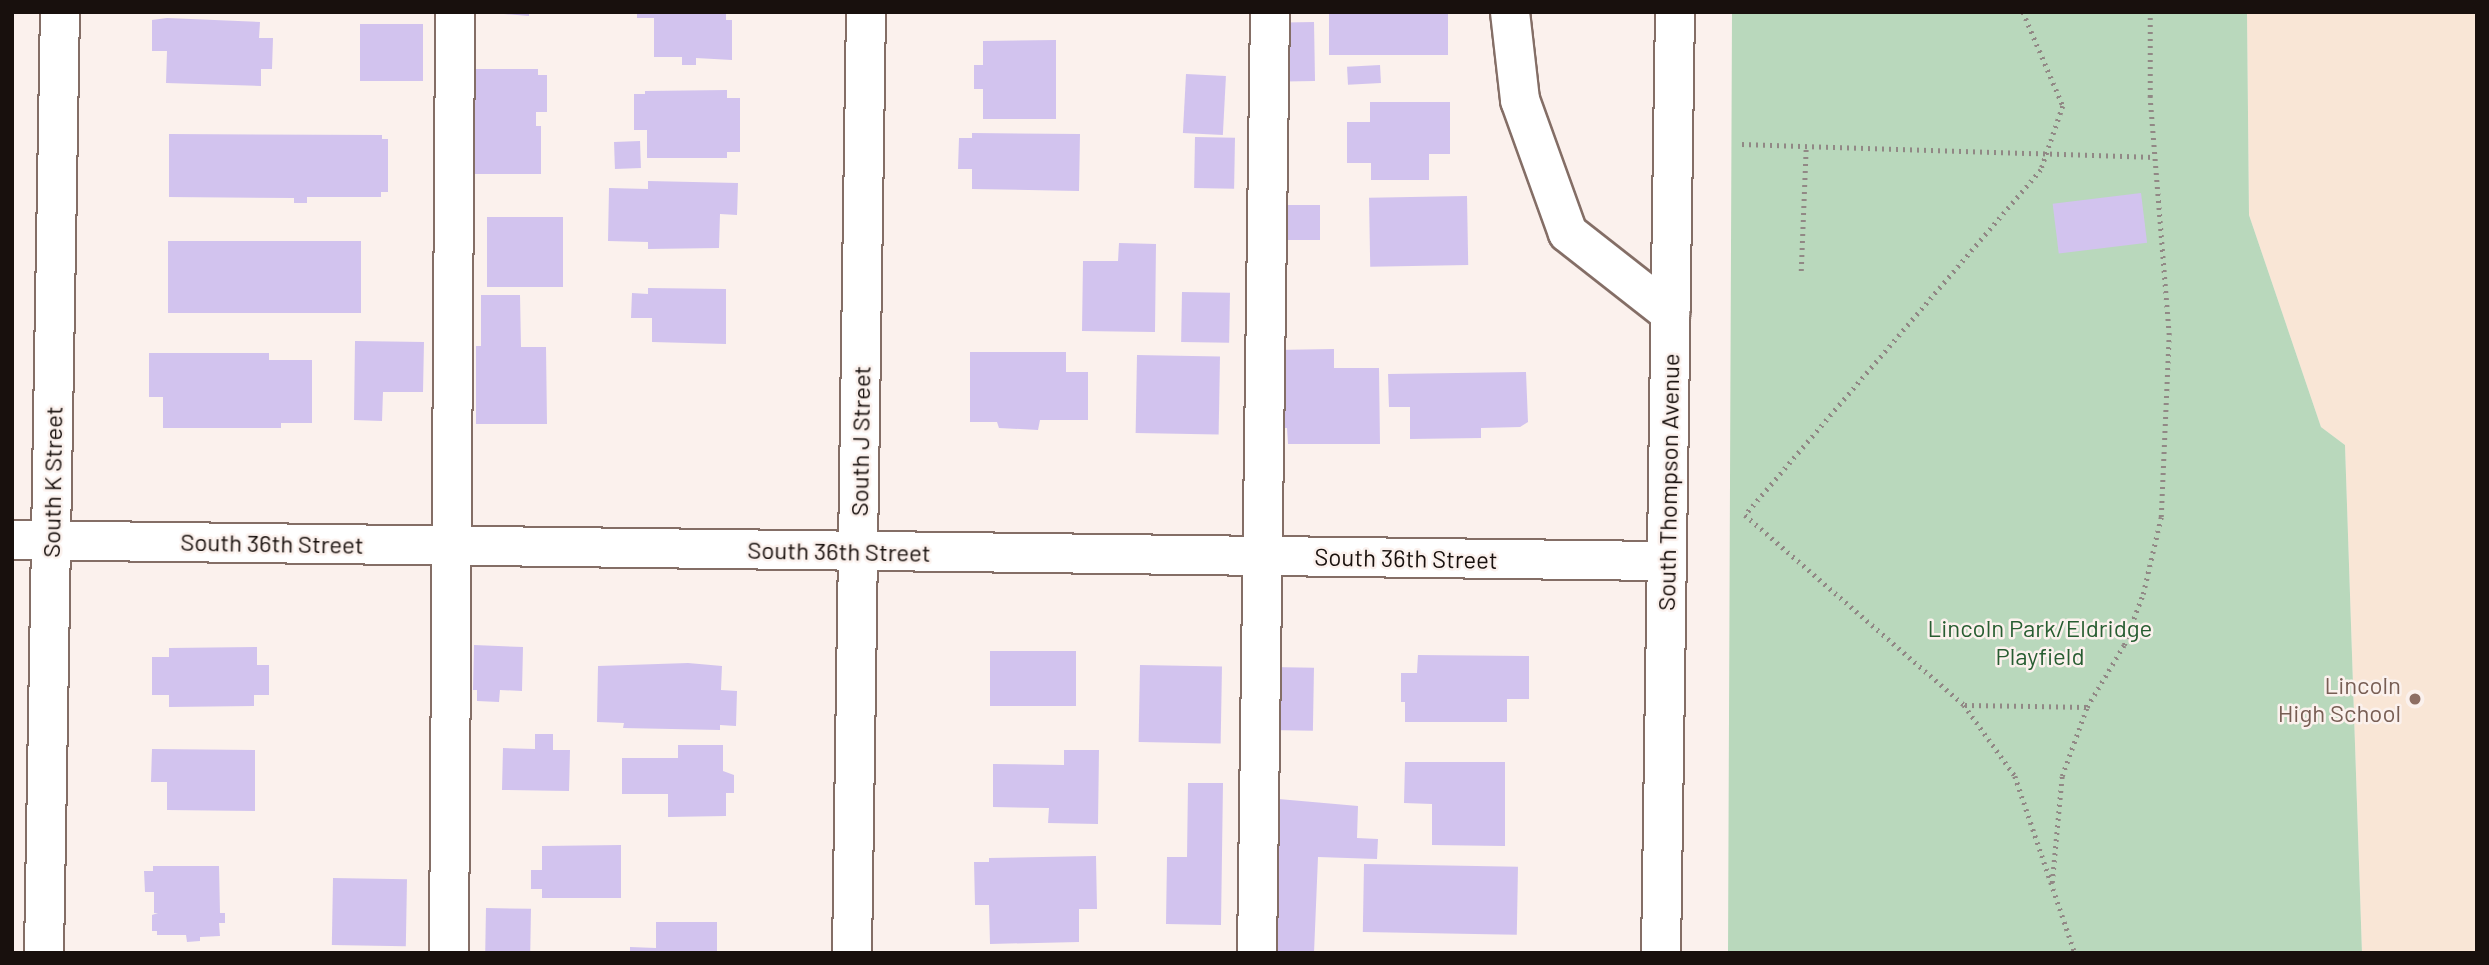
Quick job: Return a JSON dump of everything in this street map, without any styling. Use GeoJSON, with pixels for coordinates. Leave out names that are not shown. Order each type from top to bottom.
{"type":"FeatureCollection","features":[{"type":"Feature","properties":{"kind":"street","name":"South K Street"},"geometry":{"type":"LineString","coordinates":[[44,953],[61,12]]}},
{"type":"Feature","properties":{"kind":"street"},"geometry":{"type":"LineString","coordinates":[[449,953],[455,12]]}},
{"type":"Feature","properties":{"kind":"street","name":"South J Street"},"geometry":{"type":"LineString","coordinates":[[852,953],[866,12]]}},
{"type":"Feature","properties":{"kind":"street"},"geometry":{"type":"LineString","coordinates":[[1257,953],[1269,12]]}},
{"type":"Feature","properties":{"kind":"street"},"geometry":{"type":"LineString","coordinates":[[1510,12],[1520,100],[1568,233],[1670,313]]}},
{"type":"Feature","properties":{"kind":"street","name":"South Thompson Avenue"},"geometry":{"type":"LineString","coordinates":[[1661,953],[1675,12]]}},
{"type":"Feature","properties":{"kind":"street","name":"South 36th Street"},"geometry":{"type":"LineString","coordinates":[[12,540],[1666,561]]}},
{"type":"Feature","properties":{"kind":"path"},"geometry":{"type":"LineString","coordinates":[[2023,12],[2063,106],[2050,151],[2041,170],[1745,515],[1964,705],[2015,776],[2075,953]]}},
{"type":"Feature","properties":{"kind":"path"},"geometry":{"type":"LineString","coordinates":[[2051,887],[2062,776],[2087,707],[2124,645],[2143,594],[2161,517],[2169,335],[2150,97],[2150,12]]}},
{"type":"Feature","properties":{"kind":"path"},"geometry":{"type":"LineString","coordinates":[[1742,144],[2050,151],[2155,157]]}},
{"type":"Feature","properties":{"kind":"path"},"geometry":{"type":"LineString","coordinates":[[1801,271],[1806,146]]}},
{"type":"Feature","properties":{"kind":"path"},"geometry":{"type":"LineString","coordinates":[[1964,705],[2087,707]]}},
{"type":"Feature","properties":{"kind":"shaded area","name":"Lincoln High School"},"geometry":{"type":"Polygon","coordinates":[[[2247,12],[2477,12],[2477,953],[2362,953],[2345,445],[2321,427],[2249,215],[2247,12]]]}},
{"type":"Feature","properties":{"kind":"green space","name":"Lincoln Park/Eldridge Playfield"},"geometry":{"type":"Polygon","coordinates":[[[1732,12],[2247,12],[2249,215],[2321,427],[2345,445],[2362,953],[1728,953],[1732,12]]]}},
{"type":"Feature","properties":{"kind":"building"},"geometry":{"type":"Polygon","coordinates":[[[479,12],[529,12],[529,16],[479,12]]]}},
{"type":"Feature","properties":{"kind":"building"},"geometry":{"type":"Polygon","coordinates":[[[637,12],[726,12],[726,20],[732,20],[732,60],[696,58],[696,65],[682,65],[682,57],[654,57],[654,18],[637,18],[637,12]]]}},
{"type":"Feature","properties":{"kind":"building"},"geometry":{"type":"Polygon","coordinates":[[[1329,12],[1448,12],[1448,55],[1329,55],[1329,12]]]}},
{"type":"Feature","properties":{"kind":"building"},"geometry":{"type":"Polygon","coordinates":[[[167,18],[260,22],[259,38],[273,38],[272,69],[261,69],[261,86],[166,83],[167,51],[152,51],[152,20],[167,18]]]}},
{"type":"Feature","properties":{"kind":"building"},"geometry":{"type":"Polygon","coordinates":[[[1314,22],[1315,81],[1270,82],[1269,23],[1314,22]]]}},
{"type":"Feature","properties":{"kind":"building"},"geometry":{"type":"Polygon","coordinates":[[[360,24],[423,24],[423,81],[360,81],[360,24]]]}},
{"type":"Feature","properties":{"kind":"building"},"geometry":{"type":"Polygon","coordinates":[[[1056,40],[1056,119],[983,119],[983,89],[974,89],[974,65],[983,65],[983,41],[1056,40]]]}},
{"type":"Feature","properties":{"kind":"building"},"geometry":{"type":"Polygon","coordinates":[[[1380,65],[1381,83],[1348,85],[1347,67],[1380,65]]]}},
{"type":"Feature","properties":{"kind":"building"},"geometry":{"type":"Polygon","coordinates":[[[476,69],[538,69],[538,75],[547,75],[547,112],[536,112],[536,126],[541,126],[541,174],[473,174],[476,69]]]}},
{"type":"Feature","properties":{"kind":"building"},"geometry":{"type":"Polygon","coordinates":[[[1186,74],[1226,76],[1223,135],[1183,133],[1186,74]]]}},
{"type":"Feature","properties":{"kind":"building"},"geometry":{"type":"Polygon","coordinates":[[[727,90],[727,98],[740,98],[740,152],[727,152],[727,158],[647,158],[647,130],[634,130],[634,94],[645,94],[645,91],[727,90]]]}},
{"type":"Feature","properties":{"kind":"building"},"geometry":{"type":"Polygon","coordinates":[[[1370,102],[1450,102],[1450,154],[1429,154],[1429,180],[1371,180],[1371,163],[1347,163],[1347,122],[1370,122],[1370,102]]]}},
{"type":"Feature","properties":{"kind":"building"},"geometry":{"type":"Polygon","coordinates":[[[972,133],[1080,134],[1079,191],[972,189],[972,169],[958,169],[959,138],[972,138],[972,133]]]}},
{"type":"Feature","properties":{"kind":"building"},"geometry":{"type":"Polygon","coordinates":[[[169,134],[382,135],[382,139],[388,139],[388,192],[381,192],[381,197],[307,197],[307,203],[294,203],[294,198],[169,197],[169,134]]]}},
{"type":"Feature","properties":{"kind":"building"},"geometry":{"type":"Polygon","coordinates":[[[1195,137],[1235,138],[1234,189],[1194,188],[1195,137]]]}},
{"type":"Feature","properties":{"kind":"building"},"geometry":{"type":"Polygon","coordinates":[[[640,141],[641,168],[615,169],[614,142],[640,141]]]}},
{"type":"Feature","properties":{"kind":"building"},"geometry":{"type":"Polygon","coordinates":[[[648,181],[738,183],[737,215],[720,214],[719,248],[648,249],[648,242],[608,241],[609,188],[648,189],[648,181]]]}},
{"type":"Feature","properties":{"kind":"building"},"geometry":{"type":"Polygon","coordinates":[[[2141,193],[2147,243],[2059,253],[2053,204],[2141,193]]]}},
{"type":"Feature","properties":{"kind":"building"},"geometry":{"type":"Polygon","coordinates":[[[1467,196],[1468,265],[1370,267],[1369,198],[1467,196]]]}},
{"type":"Feature","properties":{"kind":"building"},"geometry":{"type":"Polygon","coordinates":[[[1274,205],[1320,205],[1320,240],[1274,240],[1274,205]]]}},
{"type":"Feature","properties":{"kind":"building"},"geometry":{"type":"Polygon","coordinates":[[[487,217],[563,217],[563,287],[487,287],[487,217]]]}},
{"type":"Feature","properties":{"kind":"building"},"geometry":{"type":"Polygon","coordinates":[[[168,241],[361,241],[361,313],[168,313],[168,241]]]}},
{"type":"Feature","properties":{"kind":"building"},"geometry":{"type":"Polygon","coordinates":[[[1119,243],[1156,244],[1155,332],[1082,331],[1083,261],[1118,261],[1119,243]]]}},
{"type":"Feature","properties":{"kind":"building"},"geometry":{"type":"Polygon","coordinates":[[[648,288],[726,289],[726,344],[652,342],[652,318],[631,318],[632,293],[648,294],[648,288]]]}},
{"type":"Feature","properties":{"kind":"building"},"geometry":{"type":"Polygon","coordinates":[[[1182,292],[1230,293],[1229,343],[1181,342],[1182,292]]]}},
{"type":"Feature","properties":{"kind":"building"},"geometry":{"type":"Polygon","coordinates":[[[481,295],[520,295],[521,347],[546,347],[547,424],[476,424],[476,346],[481,346],[481,295]]]}},
{"type":"Feature","properties":{"kind":"building"},"geometry":{"type":"Polygon","coordinates":[[[355,341],[424,342],[423,392],[383,392],[382,421],[354,420],[355,341]]]}},
{"type":"Feature","properties":{"kind":"building"},"geometry":{"type":"Polygon","coordinates":[[[1334,349],[1334,368],[1379,368],[1380,444],[1288,444],[1287,428],[1274,428],[1274,350],[1334,349]]]}},
{"type":"Feature","properties":{"kind":"building"},"geometry":{"type":"Polygon","coordinates":[[[970,352],[1066,352],[1066,372],[1088,372],[1088,420],[1040,420],[1038,430],[999,428],[997,422],[970,422],[970,352]]]}},
{"type":"Feature","properties":{"kind":"building"},"geometry":{"type":"Polygon","coordinates":[[[149,353],[269,353],[269,360],[312,360],[312,423],[281,423],[281,428],[163,428],[163,397],[149,397],[149,353]]]}},
{"type":"Feature","properties":{"kind":"building"},"geometry":{"type":"Polygon","coordinates":[[[1137,355],[1220,356],[1219,434],[1136,433],[1137,355]]]}},
{"type":"Feature","properties":{"kind":"building"},"geometry":{"type":"Polygon","coordinates":[[[1526,372],[1528,422],[1520,427],[1481,428],[1481,438],[1410,439],[1410,407],[1389,407],[1388,374],[1526,372]]]}},
{"type":"Feature","properties":{"kind":"building"},"geometry":{"type":"Polygon","coordinates":[[[474,645],[523,647],[522,691],[500,690],[499,702],[477,701],[477,690],[473,690],[474,645]]]}},
{"type":"Feature","properties":{"kind":"building"},"geometry":{"type":"Polygon","coordinates":[[[257,647],[257,665],[269,665],[269,695],[254,695],[254,706],[169,707],[169,695],[152,695],[152,657],[169,657],[169,648],[257,647]]]}},
{"type":"Feature","properties":{"kind":"building"},"geometry":{"type":"Polygon","coordinates":[[[990,651],[1076,651],[1076,706],[990,706],[990,651]]]}},
{"type":"Feature","properties":{"kind":"building"},"geometry":{"type":"Polygon","coordinates":[[[1418,655],[1529,656],[1529,699],[1507,699],[1507,722],[1405,722],[1405,702],[1401,702],[1401,673],[1417,673],[1418,655]]]}},
{"type":"Feature","properties":{"kind":"building"},"geometry":{"type":"Polygon","coordinates":[[[688,663],[722,666],[721,690],[737,691],[736,726],[720,725],[720,730],[623,728],[624,723],[597,722],[598,666],[688,663]]]}},
{"type":"Feature","properties":{"kind":"building"},"geometry":{"type":"Polygon","coordinates":[[[1140,665],[1222,666],[1221,743],[1139,742],[1140,665]]]}},
{"type":"Feature","properties":{"kind":"building"},"geometry":{"type":"Polygon","coordinates":[[[1270,667],[1314,668],[1313,731],[1269,730],[1270,667]]]}},
{"type":"Feature","properties":{"kind":"building"},"geometry":{"type":"Polygon","coordinates":[[[535,734],[553,734],[553,750],[570,750],[569,791],[502,790],[503,748],[535,749],[535,734]]]}},
{"type":"Feature","properties":{"kind":"building"},"geometry":{"type":"Polygon","coordinates":[[[678,745],[723,745],[723,771],[734,775],[734,793],[726,793],[726,816],[668,817],[668,794],[622,794],[622,758],[678,758],[678,745]]]}},
{"type":"Feature","properties":{"kind":"building"},"geometry":{"type":"Polygon","coordinates":[[[152,749],[255,750],[255,811],[167,810],[167,782],[151,782],[152,749]]]}},
{"type":"Feature","properties":{"kind":"building"},"geometry":{"type":"Polygon","coordinates":[[[1064,750],[1099,750],[1098,824],[1048,823],[1049,808],[993,807],[993,764],[1064,765],[1064,750]]]}},
{"type":"Feature","properties":{"kind":"building"},"geometry":{"type":"Polygon","coordinates":[[[1405,762],[1505,762],[1505,846],[1432,845],[1432,804],[1404,803],[1405,762]]]}},
{"type":"Feature","properties":{"kind":"building"},"geometry":{"type":"Polygon","coordinates":[[[1188,783],[1223,783],[1221,925],[1166,924],[1167,857],[1187,857],[1188,783]]]}},
{"type":"Feature","properties":{"kind":"building"},"geometry":{"type":"Polygon","coordinates":[[[1267,798],[1358,806],[1357,838],[1378,839],[1377,859],[1318,857],[1314,953],[1269,953],[1267,798]]]}},
{"type":"Feature","properties":{"kind":"building"},"geometry":{"type":"Polygon","coordinates":[[[621,845],[621,898],[542,898],[542,889],[531,889],[531,870],[542,870],[542,846],[621,845]]]}},
{"type":"Feature","properties":{"kind":"building"},"geometry":{"type":"Polygon","coordinates":[[[1096,856],[1097,909],[1079,909],[1079,942],[990,944],[989,905],[975,905],[974,862],[989,862],[989,858],[1096,856]]]}},
{"type":"Feature","properties":{"kind":"building"},"geometry":{"type":"Polygon","coordinates":[[[1364,864],[1518,867],[1517,935],[1363,932],[1364,864]]]}},
{"type":"Feature","properties":{"kind":"building"},"geometry":{"type":"Polygon","coordinates":[[[153,866],[219,866],[220,913],[225,913],[225,923],[219,923],[220,936],[200,937],[200,941],[187,942],[186,935],[157,935],[157,931],[152,931],[152,915],[158,913],[154,913],[154,892],[145,892],[144,871],[153,871],[153,866]]]}},
{"type":"Feature","properties":{"kind":"building"},"geometry":{"type":"Polygon","coordinates":[[[333,878],[407,879],[406,946],[332,945],[333,878]]]}},
{"type":"Feature","properties":{"kind":"building"},"geometry":{"type":"Polygon","coordinates":[[[486,908],[531,909],[530,953],[485,953],[486,908]]]}},
{"type":"Feature","properties":{"kind":"building"},"geometry":{"type":"Polygon","coordinates":[[[656,922],[717,922],[717,953],[630,953],[630,947],[656,948],[656,922]]]}},
{"type":"Feature","properties":{"kind":"place","name":"Lincoln High School"},"geometry":{"type":"Point","coordinates":[2415,699]}}]}
